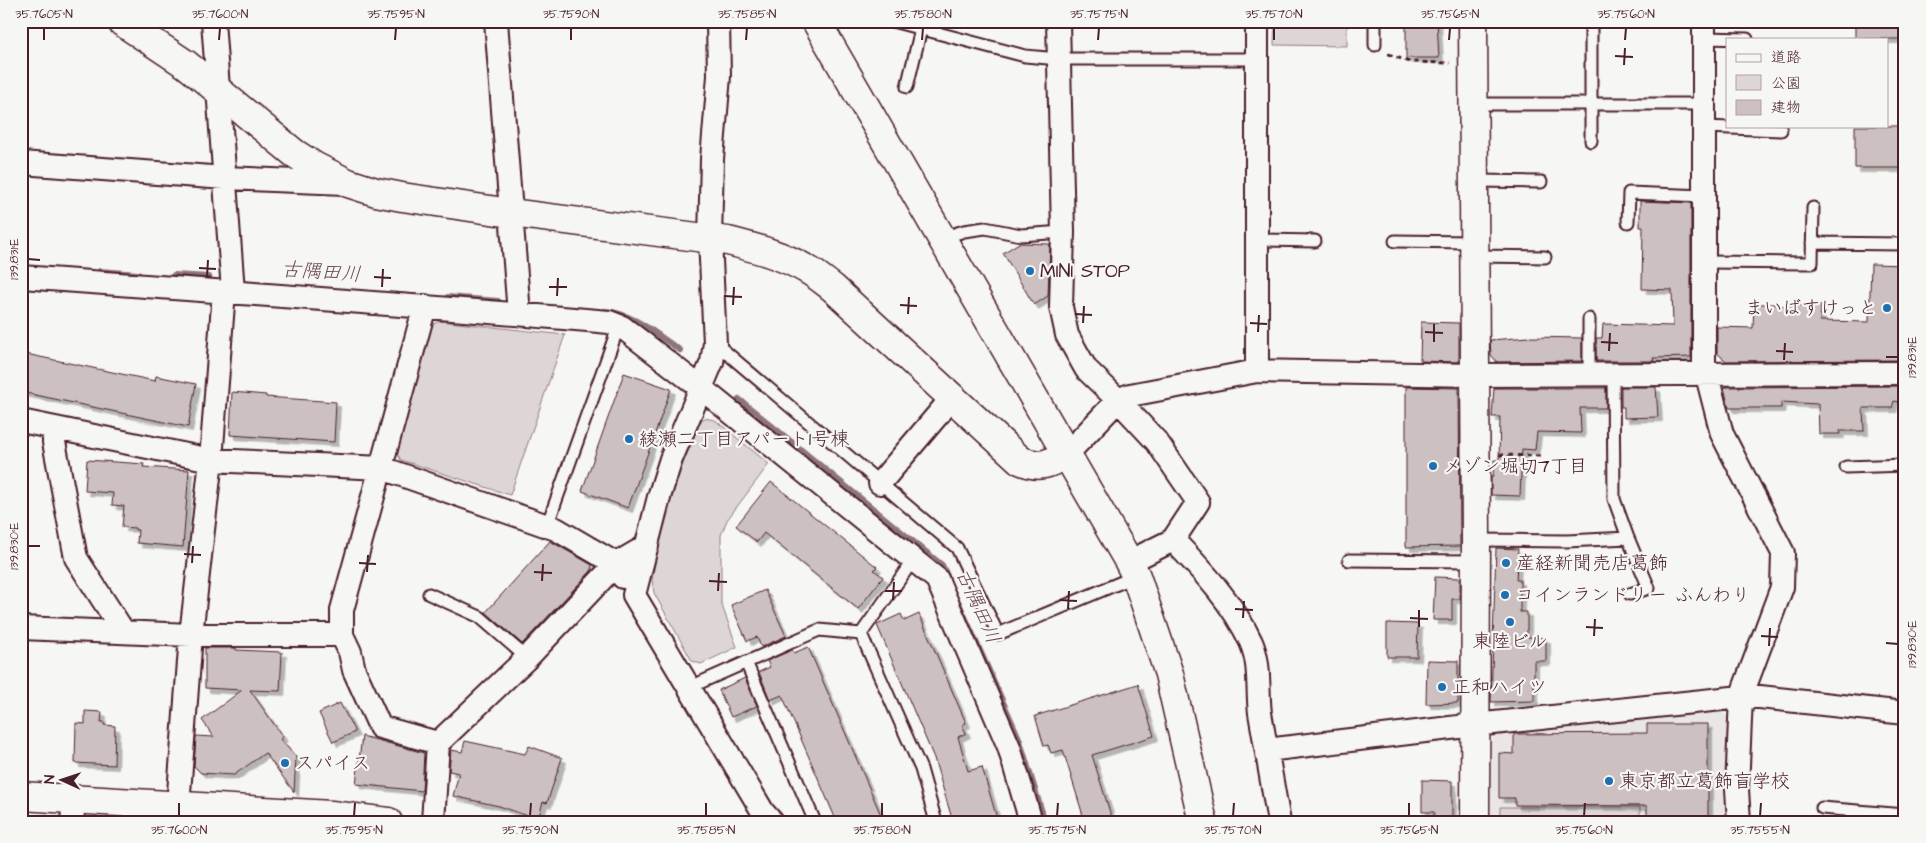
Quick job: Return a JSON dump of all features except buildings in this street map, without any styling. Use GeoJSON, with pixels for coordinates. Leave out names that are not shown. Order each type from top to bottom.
{"type":"FeatureCollection","features":[{"type":"Feature","properties":{"kind":"street"},"geometry":{"type":"LineString","coordinates":[[121,21],[188,65],[294,153],[314,166],[348,183],[402,198],[511,214],[710,238],[757,248],[809,270],[833,288],[1020,460],[1033,466],[1049,464],[1067,454],[1118,400],[1130,395],[1257,371],[1475,375],[1905,373]]}},
{"type":"Feature","properties":{"kind":"street"},"geometry":{"type":"LineString","coordinates":[[178,806],[191,635],[228,291],[226,178],[217,91],[213,21]]}},
{"type":"Feature","properties":{"kind":"street"},"geometry":{"type":"LineString","coordinates":[[496,21],[519,314]]}},
{"type":"Feature","properties":{"kind":"street"},"geometry":{"type":"LineString","coordinates":[[634,595],[659,497],[672,459],[712,362],[716,343],[710,238],[712,159],[719,76],[718,21]]}},
{"type":"Feature","properties":{"kind":"street"},"geometry":{"type":"LineString","coordinates":[[816,21],[1132,569],[1169,674],[1203,822]]}},
{"type":"Feature","properties":{"kind":"street"},"geometry":{"type":"LineString","coordinates":[[1058,21],[1063,232],[1061,307],[1067,335],[1086,369],[1157,442],[1198,502],[1173,540],[1132,569]]}},
{"type":"Feature","properties":{"kind":"street"},"geometry":{"type":"LineString","coordinates":[[1256,21],[1257,371]]}},
{"type":"Feature","properties":{"kind":"street"},"geometry":{"type":"LineString","coordinates":[[1473,21],[1476,551],[1475,822]]}},
{"type":"Feature","properties":{"kind":"street"},"geometry":{"type":"LineString","coordinates":[[1704,30],[1705,374],[1722,434],[1783,553],[1782,587],[1741,697],[1737,789],[1739,822]]}},
{"type":"Feature","properties":{"kind":"street"},"geometry":{"type":"LineString","coordinates":[[21,163],[226,178],[348,183]]}},
{"type":"Feature","properties":{"kind":"street"},"geometry":{"type":"LineString","coordinates":[[21,277],[425,306],[609,322],[619,325],[937,579],[1009,747],[1031,822]]}},
{"type":"Feature","properties":{"kind":"street"},"geometry":{"type":"LineString","coordinates":[[425,306],[342,610],[342,635],[350,652],[354,670],[380,727],[438,743]]}},
{"type":"Feature","properties":{"kind":"street"},"geometry":{"type":"LineString","coordinates":[[880,483],[952,398]]}},
{"type":"Feature","properties":{"kind":"street"},"geometry":{"type":"LineString","coordinates":[[21,421],[211,460],[382,468],[556,529],[616,564],[763,818]]}},
{"type":"Feature","properties":{"kind":"street"},"geometry":{"type":"LineString","coordinates":[[54,428],[54,442],[76,558],[123,631]]}},
{"type":"Feature","properties":{"kind":"street"},"geometry":{"type":"LineString","coordinates":[[1173,540],[1206,575],[1238,619],[1252,643],[1258,671],[1260,711],[1279,822]]}},
{"type":"Feature","properties":{"kind":"street"},"geometry":{"type":"LineString","coordinates":[[433,822],[438,743],[527,658],[616,564],[647,546]]}},
{"type":"Feature","properties":{"kind":"street"},"geometry":{"type":"LineString","coordinates":[[21,628],[191,635],[342,635]]}},
{"type":"Feature","properties":{"kind":"street"},"geometry":{"type":"LineString","coordinates":[[1267,750],[1475,725],[1741,697],[1760,697],[1905,714]]}},
{"type":"Feature","properties":{"kind":"street"},"geometry":{"type":"LineString","coordinates":[[21,796],[73,811],[178,806],[388,822]]}},
{"type":"Feature","properties":{"kind":"lane"},"geometry":{"type":"LineString","coordinates":[[892,21],[1025,56],[1059,59],[1256,59]]}},
{"type":"Feature","properties":{"kind":"lane"},"geometry":{"type":"LineString","coordinates":[[1375,21],[1375,45]]}},
{"type":"Feature","properties":{"kind":"lane"},"geometry":{"type":"LineString","coordinates":[[1591,21],[1591,141]]}},
{"type":"Feature","properties":{"kind":"lane"},"geometry":{"type":"LineString","coordinates":[[907,87],[921,29]]}},
{"type":"Feature","properties":{"kind":"lane"},"geometry":{"type":"LineString","coordinates":[[1704,30],[1742,38]]}},
{"type":"Feature","properties":{"kind":"lane"},"geometry":{"type":"LineString","coordinates":[[1473,104],[1704,104]]}},
{"type":"Feature","properties":{"kind":"lane"},"geometry":{"type":"LineString","coordinates":[[1705,127],[1726,128]]}},
{"type":"Feature","properties":{"kind":"lane"},"geometry":{"type":"LineString","coordinates":[[1730,128],[1781,130]]}},
{"type":"Feature","properties":{"kind":"lane"},"geometry":{"type":"LineString","coordinates":[[1474,181],[1541,182]]}},
{"type":"Feature","properties":{"kind":"lane"},"geometry":{"type":"LineString","coordinates":[[1628,222],[1629,193],[1704,196]]}},
{"type":"Feature","properties":{"kind":"lane"},"geometry":{"type":"LineString","coordinates":[[1705,262],[1812,263],[1813,208]]}},
{"type":"Feature","properties":{"kind":"lane"},"geometry":{"type":"LineString","coordinates":[[941,238],[964,231],[985,228],[1021,235],[1063,232]]}},
{"type":"Feature","properties":{"kind":"lane"},"geometry":{"type":"LineString","coordinates":[[1258,240],[1316,241]]}},
{"type":"Feature","properties":{"kind":"lane"},"geometry":{"type":"LineString","coordinates":[[1395,241],[1545,257]]}},
{"type":"Feature","properties":{"kind":"lane"},"geometry":{"type":"LineString","coordinates":[[1812,243],[1905,244]]}},
{"type":"Feature","properties":{"kind":"lane"},"geometry":{"type":"LineString","coordinates":[[1588,374],[1589,319]]}},
{"type":"Feature","properties":{"kind":"lane"},"geometry":{"type":"LineString","coordinates":[[547,526],[619,325]]}},
{"type":"Feature","properties":{"kind":"lane"},"geometry":{"type":"LineString","coordinates":[[716,343],[957,548],[998,634],[1132,569]]}},
{"type":"Feature","properties":{"kind":"lane"},"geometry":{"type":"LineString","coordinates":[[1613,374],[1614,499],[1649,588],[1630,594]]}},
{"type":"Feature","properties":{"kind":"lane"},"geometry":{"type":"LineString","coordinates":[[1846,467],[1905,465]]}},
{"type":"Feature","properties":{"kind":"lane"},"geometry":{"type":"LineString","coordinates":[[1349,560],[1476,551],[1567,541],[1628,538]]}},
{"type":"Feature","properties":{"kind":"lane"},"geometry":{"type":"LineString","coordinates":[[861,634],[914,559]]}},
{"type":"Feature","properties":{"kind":"lane"},"geometry":{"type":"LineString","coordinates":[[429,594],[480,618],[527,658]]}},
{"type":"Feature","properties":{"kind":"lane"},"geometry":{"type":"LineString","coordinates":[[688,688],[818,630],[861,634]]}},
{"type":"Feature","properties":{"kind":"lane"},"geometry":{"type":"LineString","coordinates":[[861,634],[920,770],[936,822]]}},
{"type":"Feature","properties":{"kind":"lane"},"geometry":{"type":"LineString","coordinates":[[746,662],[815,822]]}},
{"type":"Feature","properties":{"kind":"lane"},"geometry":{"type":"LineString","coordinates":[[1822,808],[1905,815]]}},
{"type":"Feature","properties":{"kind":"path"},"geometry":{"type":"LineString","coordinates":[[1375,45],[1375,47],[1393,57],[1410,62],[1473,64]]}},
{"type":"Feature","properties":{"kind":"path"},"geometry":{"type":"LineString","coordinates":[[1475,455],[1541,456]]}},
{"type":"Feature","properties":{"kind":"shaded area","name":"東京都立葛飾盲学校"},"geometry":{"type":"Polygon","coordinates":[[[1721,710],[1727,717],[1730,822],[1491,822],[1489,743],[1497,733],[1721,710]]]}},
{"type":"Feature","properties":{"kind":"green space"},"geometry":{"type":"Polygon","coordinates":[[[1275,21],[1347,21],[1347,46],[1274,45],[1275,21]]]}},
{"type":"Feature","properties":{"kind":"green space"},"geometry":{"type":"Polygon","coordinates":[[[439,321],[565,335],[510,495],[401,460],[396,452],[430,326],[439,321]]]}},
{"type":"Feature","properties":{"kind":"green space"},"geometry":{"type":"Polygon","coordinates":[[[704,418],[715,420],[769,464],[727,520],[721,535],[721,603],[737,647],[701,664],[692,661],[654,593],[652,580],[657,553],[678,476],[700,422],[704,418]]]}},
{"type":"Feature","properties":{"kind":"green space"},"geometry":{"type":"Polygon","coordinates":[[[1500,807],[1640,807],[1640,822],[1500,822],[1500,807]]]}},
{"type":"Feature","properties":{"kind":"waterway","name":"古隅田川"},"geometry":{"type":"LineString","coordinates":[[100,271],[138,274]]}},
{"type":"Feature","properties":{"kind":"waterway","name":"古隅田川"},"geometry":{"type":"LineString","coordinates":[[174,275],[209,277]]}},
{"type":"Feature","properties":{"kind":"waterway","name":"古隅田川"},"geometry":{"type":"LineString","coordinates":[[448,297],[498,301]]}},
{"type":"Feature","properties":{"kind":"waterway","name":"古隅田川"},"geometry":{"type":"LineString","coordinates":[[605,311],[635,320],[680,350]]}},
{"type":"Feature","properties":{"kind":"waterway","name":"古隅田川"},"geometry":{"type":"LineString","coordinates":[[739,399],[942,565],[948,578]]}},
{"type":"Feature","properties":{"kind":"waterway","name":"古隅田川"},"geometry":{"type":"LineString","coordinates":[[958,601],[1019,738],[1045,822]]}},
{"type":"Feature","properties":{"kind":"place","name":"MINI STOP"},"geometry":{"type":"Point","coordinates":[1030,271]}},
{"type":"Feature","properties":{"kind":"place","name":"まいばすけっと"},"geometry":{"type":"Point","coordinates":[1887,308]}},
{"type":"Feature","properties":{"kind":"place","name":"綾瀬二丁目アパート1号棟"},"geometry":{"type":"Point","coordinates":[629,439]}},
{"type":"Feature","properties":{"kind":"place","name":"メゾン堀切7丁目"},"geometry":{"type":"Point","coordinates":[1433,466]}},
{"type":"Feature","properties":{"kind":"place","name":"産経新聞売店葛飾"},"geometry":{"type":"Point","coordinates":[1506,563]}},
{"type":"Feature","properties":{"kind":"place","name":"コインランドリー ふんわり"},"geometry":{"type":"Point","coordinates":[1505,595]}},
{"type":"Feature","properties":{"kind":"place","name":"東陸ビル"},"geometry":{"type":"Point","coordinates":[1510,622]}},
{"type":"Feature","properties":{"kind":"place","name":"正和ハイツ"},"geometry":{"type":"Point","coordinates":[1442,687]}},
{"type":"Feature","properties":{"kind":"place","name":"スパイス"},"geometry":{"type":"Point","coordinates":[285,763]}},
{"type":"Feature","properties":{"kind":"place","name":"東京都立葛飾盲学校"},"geometry":{"type":"Point","coordinates":[1609,781]}}]}
